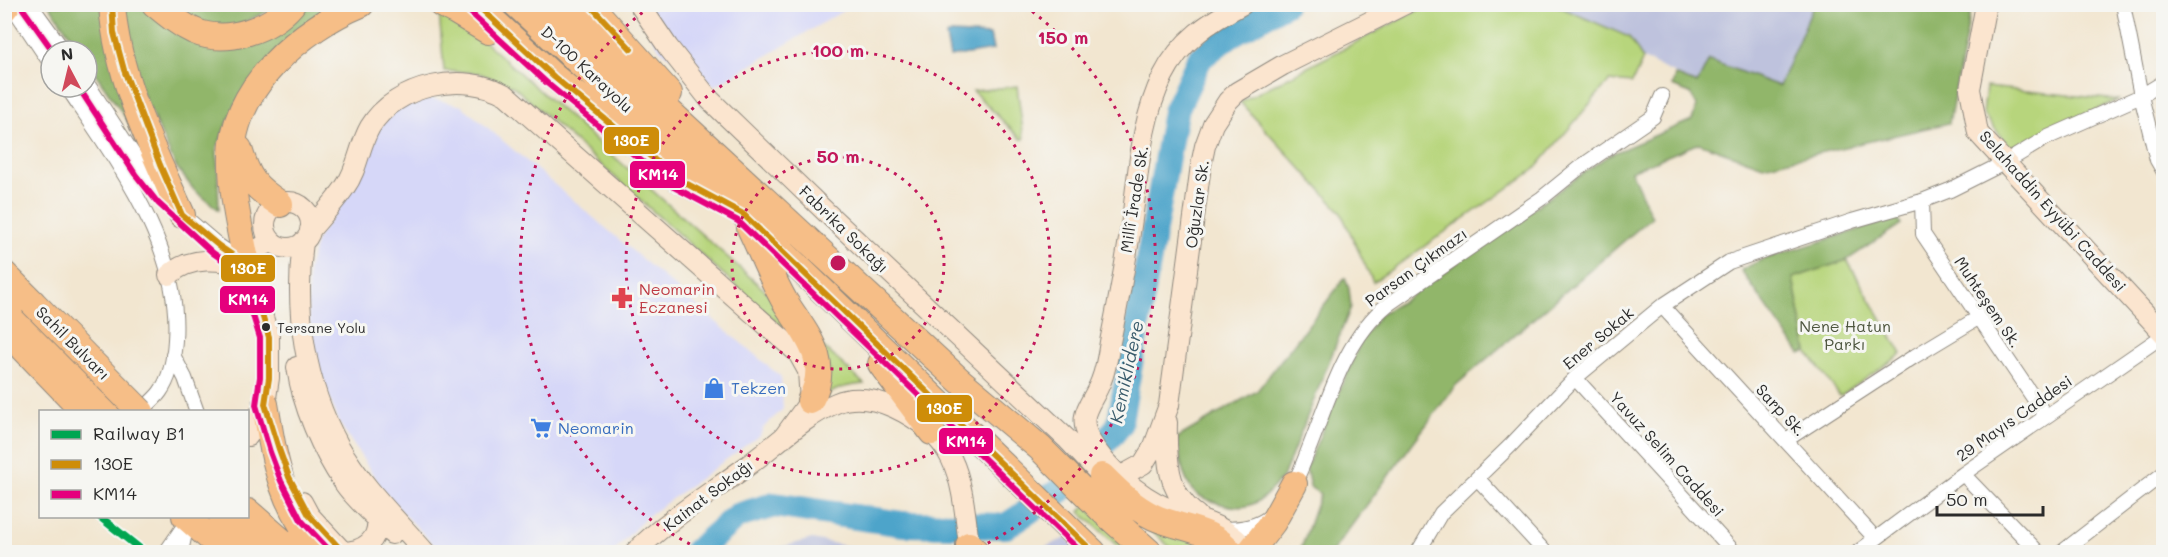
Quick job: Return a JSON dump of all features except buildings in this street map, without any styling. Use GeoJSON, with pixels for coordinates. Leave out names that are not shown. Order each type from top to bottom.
{"type":"FeatureCollection","features":[{"type":"Feature","properties":{"kind":"highway"},"geometry":{"type":"LineString","coordinates":[[4,9],[9,4]]}},
{"type":"Feature","properties":{"kind":"highway"},"geometry":{"type":"LineString","coordinates":[[112,4],[114,33],[124,70],[159,165],[182,214]]}},
{"type":"Feature","properties":{"kind":"highway"},"geometry":{"type":"LineString","coordinates":[[155,4],[176,22],[196,32],[216,35],[238,34],[260,28],[277,19],[291,4]]}},
{"type":"Feature","properties":{"kind":"highway"},"geometry":{"type":"LineString","coordinates":[[247,265],[238,223],[231,155],[236,130],[247,103],[259,82],[274,65],[315,28],[362,4]]}},
{"type":"Feature","properties":{"kind":"highway"},"geometry":{"type":"LineString","coordinates":[[441,4],[479,25],[554,77]]}},
{"type":"Feature","properties":{"kind":"highway"},"geometry":{"type":"LineString","coordinates":[[475,4],[554,77],[678,179],[751,204]]}},
{"type":"Feature","properties":{"kind":"highway","name":"D-100 Karayolu"},"geometry":{"type":"LineString","coordinates":[[516,4],[959,381],[1054,438],[1114,520],[1150,552]]}},
{"type":"Feature","properties":{"kind":"highway","name":"D-100 Karayolu"},"geometry":{"type":"LineString","coordinates":[[553,4],[751,204],[832,299],[1086,545]]}},
{"type":"Feature","properties":{"kind":"highway"},"geometry":{"type":"LineString","coordinates":[[589,4],[631,50],[751,204],[784,299],[816,353],[818,379],[810,400]]}},
{"type":"Feature","properties":{"kind":"highway"},"geometry":{"type":"LineString","coordinates":[[604,4],[631,50]]}},
{"type":"Feature","properties":{"kind":"highway"},"geometry":{"type":"LineString","coordinates":[[236,130],[239,150],[246,171],[259,190],[290,205]]}},
{"type":"Feature","properties":{"kind":"highway","name":"Sahil Bulvarı"},"geometry":{"type":"LineString","coordinates":[[4,274],[14,311],[110,410]]}},
{"type":"Feature","properties":{"kind":"highway"},"geometry":{"type":"LineString","coordinates":[[832,299],[932,432]]}},
{"type":"Feature","properties":{"kind":"highway"},"geometry":{"type":"LineString","coordinates":[[14,311],[84,410]]}},
{"type":"Feature","properties":{"kind":"highway","name":"Sahil Bulvarı"},"geometry":{"type":"LineString","coordinates":[[14,311],[139,410]]}},
{"type":"Feature","properties":{"kind":"highway"},"geometry":{"type":"LineString","coordinates":[[265,404],[272,447],[285,495],[303,529],[323,552]]}},
{"type":"Feature","properties":{"kind":"highway"},"geometry":{"type":"LineString","coordinates":[[1111,475],[1120,494],[1141,510],[1161,520],[1214,538],[1225,546],[1227,541]]}},
{"type":"Feature","properties":{"kind":"highway"},"geometry":{"type":"LineString","coordinates":[[1250,552],[1273,522],[1294,484]]}},
{"type":"Feature","properties":{"kind":"highway"},"geometry":{"type":"LineString","coordinates":[[1273,552],[1294,484]]}},
{"type":"Feature","properties":{"kind":"highway"},"geometry":{"type":"LineString","coordinates":[[249,513],[294,552]]}},
{"type":"Feature","properties":{"kind":"highway"},"geometry":{"type":"LineString","coordinates":[[188,518],[226,552]]}},
{"type":"Feature","properties":{"kind":"highway"},"geometry":{"type":"LineString","coordinates":[[224,518],[262,552]]}},
{"type":"Feature","properties":{"kind":"street"},"geometry":{"type":"LineString","coordinates":[[9,4],[39,47]]}},
{"type":"Feature","properties":{"kind":"street"},"geometry":{"type":"LineString","coordinates":[[30,4],[55,39]]}},
{"type":"Feature","properties":{"kind":"street","name":"Fabrika Sokağı"},"geometry":{"type":"LineString","coordinates":[[639,4],[668,47],[709,99],[1054,438],[1111,475]]}},
{"type":"Feature","properties":{"kind":"street","name":"Millî İrade Sk."},"geometry":{"type":"LineString","coordinates":[[1085,424],[1086,410],[1100,385],[1104,371],[1121,287],[1144,134],[1154,99],[1169,65],[1190,38],[1211,22],[1243,4]]}},
{"type":"Feature","properties":{"kind":"street","name":"Oğuzlar Sk."},"geometry":{"type":"LineString","coordinates":[[1111,475],[1132,472],[1147,459],[1169,405],[1201,165],[1208,138],[1221,111],[1232,96],[1243,88],[1283,65],[1405,4]]}},
{"type":"Feature","properties":{"kind":"street","name":"Selahaddin Eyyübi Caddesi"},"geometry":{"type":"LineString","coordinates":[[1986,4],[1970,89],[1978,133],[2163,334]]}},
{"type":"Feature","properties":{"kind":"street"},"geometry":{"type":"LineString","coordinates":[[2122,4],[2141,96],[2157,160],[2163,172]]}},
{"type":"Feature","properties":{"kind":"street","name":"Ener Sokak"},"geometry":{"type":"LineString","coordinates":[[1418,552],[1441,513],[1575,378],[1662,306],[1729,262],[1852,221],[1922,201],[2006,162],[2046,138],[2141,96],[2163,82]]}},
{"type":"Feature","properties":{"kind":"street"},"geometry":{"type":"LineString","coordinates":[[249,434],[265,404],[269,378],[269,337],[247,265],[250,255],[258,249],[294,241],[339,195],[350,178],[369,128],[382,113],[397,101],[414,93],[449,83],[477,84],[506,95],[794,348],[808,371],[810,400],[783,438]]}},
{"type":"Feature","properties":{"kind":"street","name":"Parsan Çıkmazı"},"geometry":{"type":"LineString","coordinates":[[1227,541],[1248,527],[1263,522],[1275,512],[1294,484],[1333,387],[1358,337],[1373,317],[1653,117],[1662,96]]}},
{"type":"Feature","properties":{"kind":"street"},"geometry":{"type":"LineString","coordinates":[[75,99],[140,201],[152,226],[169,275],[176,307],[173,355],[167,377],[159,393],[141,410]]}},
{"type":"Feature","properties":{"kind":"street"},"geometry":{"type":"LineString","coordinates":[[97,99],[142,169],[165,197],[219,246],[247,265]]}},
{"type":"Feature","properties":{"kind":"street"},"geometry":{"type":"LineString","coordinates":[[294,241],[265,231],[266,218],[274,207],[339,195]]}},
{"type":"Feature","properties":{"kind":"street","name":"Muhteşem Sk."},"geometry":{"type":"LineString","coordinates":[[1922,201],[1923,234],[2045,416]]}},
{"type":"Feature","properties":{"kind":"street"},"geometry":{"type":"LineString","coordinates":[[290,205],[308,216],[294,241],[289,304],[298,377],[304,401],[344,484],[408,552]]}},
{"type":"Feature","properties":{"kind":"street"},"geometry":{"type":"LineString","coordinates":[[294,241],[306,358],[322,411],[351,465],[425,552]]}},
{"type":"Feature","properties":{"kind":"street"},"geometry":{"type":"LineString","coordinates":[[169,275],[177,268],[193,262],[222,261],[247,265]]}},
{"type":"Feature","properties":{"kind":"street","name":"Sarp Sk."},"geometry":{"type":"LineString","coordinates":[[1662,306],[1875,538]]}},
{"type":"Feature","properties":{"kind":"street"},"geometry":{"type":"LineString","coordinates":[[1786,440],[1978,318]]}},
{"type":"Feature","properties":{"kind":"street","name":"29 Mayıs Caddesi"},"geometry":{"type":"LineString","coordinates":[[1858,552],[1963,474],[2163,334]]}},
{"type":"Feature","properties":{"kind":"street"},"geometry":{"type":"LineString","coordinates":[[173,355],[180,366],[197,410]]}},
{"type":"Feature","properties":{"kind":"street","name":"Yavuz Selim Caddesi"},"geometry":{"type":"LineString","coordinates":[[1575,378],[1734,552]]}},
{"type":"Feature","properties":{"kind":"street"},"geometry":{"type":"LineString","coordinates":[[783,438],[827,407],[844,400],[859,398],[875,400],[904,412],[932,432],[950,454],[962,491],[970,550]]}},
{"type":"Feature","properties":{"kind":"street"},"geometry":{"type":"LineString","coordinates":[[265,404],[289,477],[298,496],[309,515],[343,552],[366,547],[376,533],[377,517]]}},
{"type":"Feature","properties":{"kind":"street"},"geometry":{"type":"LineString","coordinates":[[1169,405],[1167,438],[1171,478],[1182,501],[1227,541],[1250,552]]}},
{"type":"Feature","properties":{"kind":"street"},"geometry":{"type":"LineString","coordinates":[[1054,438],[1062,432],[1070,432],[1085,424],[1111,475],[1157,503],[1203,519]]}},
{"type":"Feature","properties":{"kind":"street","name":"Kainat Sokağı"},"geometry":{"type":"LineString","coordinates":[[635,552],[680,514],[783,438]]}},
{"type":"Feature","properties":{"kind":"street"},"geometry":{"type":"LineString","coordinates":[[2062,552],[2163,473]]}},
{"type":"Feature","properties":{"kind":"street"},"geometry":{"type":"LineString","coordinates":[[1963,474],[2038,552]]}},
{"type":"Feature","properties":{"kind":"street"},"geometry":{"type":"LineString","coordinates":[[1477,478],[1545,552]]}},
{"type":"Feature","properties":{"kind":"street"},"geometry":{"type":"LineString","coordinates":[[166,552],[188,518]]}},
{"type":"Feature","properties":{"kind":"street"},"geometry":{"type":"LineString","coordinates":[[180,552],[188,518]]}},
{"type":"Feature","properties":{"kind":"shaded area"},"geometry":{"type":"Polygon","coordinates":[[[634,5],[853,5],[715,86],[660,50],[634,5]]]}},
{"type":"Feature","properties":{"kind":"shaded area"},"geometry":{"type":"Polygon","coordinates":[[[1555,5],[1814,5],[1779,86],[1709,60],[1697,84],[1643,59],[1629,37],[1555,5]]]}},
{"type":"Feature","properties":{"kind":"shaded area"},"geometry":{"type":"Polygon","coordinates":[[[426,97],[462,106],[781,377],[783,409],[764,427],[760,435],[644,519],[613,552],[441,552],[387,496],[338,421],[318,365],[308,313],[308,270],[317,239],[355,184],[375,131],[401,105],[426,97]]]}},
{"type":"Feature","properties":{"kind":"shaded area"},"geometry":{"type":"Polygon","coordinates":[[[1066,538],[1081,552],[1033,552],[1066,538]]]}},
{"type":"Feature","properties":{"kind":"shaded area"},"geometry":{"type":"Polygon","coordinates":[[[812,539],[876,552],[762,552],[812,539]]]}},
{"type":"Feature","properties":{"kind":"green space"},"geometry":{"type":"Polygon","coordinates":[[[49,5],[101,5],[133,129],[99,79],[99,39],[73,39],[49,5]]]}},
{"type":"Feature","properties":{"kind":"green space"},"geometry":{"type":"Polygon","coordinates":[[[120,5],[144,5],[222,46],[303,5],[342,5],[235,105],[217,148],[219,210],[194,190],[175,165],[137,81],[120,5]]]}},
{"type":"Feature","properties":{"kind":"green space"},"geometry":{"type":"Polygon","coordinates":[[[168,5],[281,5],[234,27],[209,25],[168,5]]]}},
{"type":"Feature","properties":{"kind":"green space"},"geometry":{"type":"Polygon","coordinates":[[[1428,5],[1555,5],[1629,37],[1643,59],[1632,83],[1609,81],[1534,170],[1373,282],[1340,211],[1240,102],[1428,5]]]}},
{"type":"Feature","properties":{"kind":"green space"},"geometry":{"type":"Polygon","coordinates":[[[1814,5],[1972,5],[1949,123],[1763,166],[1699,143],[1631,171],[1652,217],[1455,386],[1332,552],[1300,552],[1320,494],[1310,487],[1306,468],[1361,341],[1380,314],[1403,301],[1609,155],[1692,120],[1697,106],[1690,93],[1672,86],[1675,75],[1697,84],[1709,60],[1779,86],[1814,5]]]}},
{"type":"Feature","properties":{"kind":"green space"},"geometry":{"type":"Polygon","coordinates":[[[439,12],[469,28],[786,309],[808,350],[514,87],[479,73],[444,71],[439,12]]]}},
{"type":"Feature","properties":{"kind":"green space"},"geometry":{"type":"Polygon","coordinates":[[[1017,86],[1024,139],[1021,139],[973,91],[1017,86]]]}},
{"type":"Feature","properties":{"kind":"green space"},"geometry":{"type":"Polygon","coordinates":[[[1986,87],[2118,100],[2011,148],[1983,114],[1986,87]]]}},
{"type":"Feature","properties":{"kind":"green space"},"geometry":{"type":"Polygon","coordinates":[[[1897,218],[1901,224],[1847,260],[1793,278],[1807,352],[1800,354],[1741,270],[1761,260],[1897,218]]]}},
{"type":"Feature","properties":{"kind":"green space","name":"Nene Hatun Parkı"},"geometry":{"type":"Polygon","coordinates":[[[1847,260],[1902,354],[1840,396],[1807,352],[1793,278],[1847,260]]]}},
{"type":"Feature","properties":{"kind":"green space"},"geometry":{"type":"Polygon","coordinates":[[[1345,278],[1351,307],[1283,477],[1262,498],[1247,506],[1224,505],[1194,492],[1181,463],[1177,438],[1257,391],[1345,278]]]}},
{"type":"Feature","properties":{"kind":"green space"},"geometry":{"type":"Polygon","coordinates":[[[817,341],[864,384],[847,386],[835,391],[809,407],[817,341]]]}},
{"type":"Feature","properties":{"kind":"green space"},"geometry":{"type":"Polygon","coordinates":[[[1116,497],[1219,552],[1175,552],[1116,497]]]}},
{"type":"Feature","properties":{"kind":"green space"},"geometry":{"type":"Polygon","coordinates":[[[1086,504],[1138,552],[1124,552],[1080,512],[1086,504]]]}},
{"type":"Feature","properties":{"kind":"water"},"geometry":{"type":"Polygon","coordinates":[[[951,33],[990,35],[993,50],[950,57],[946,36],[951,33]]]}},
{"type":"Feature","properties":{"kind":"waterway","name":"Kemiklidere"},"geometry":{"type":"LineString","coordinates":[[696,552],[737,516],[774,505],[903,524],[1006,526],[1061,490],[1119,426],[1175,112],[1200,58],[1230,35],[1284,4]]}},
{"type":"Feature","properties":{"kind":"rail line","name":"B1"},"geometry":{"type":"LineString","coordinates":[[102,518],[144,552]]}},
{"type":"Feature","properties":{"kind":"transit line","name":"130E"},"geometry":{"type":"LineString","coordinates":[[112,4],[114,33],[124,70],[160,165],[182,215],[219,246],[247,265],[269,337],[269,378],[265,404],[279,449],[289,477],[309,515],[343,552]]}},
{"type":"Feature","properties":{"kind":"transit line","name":"130E"},"geometry":{"type":"LineString","coordinates":[[476,4],[554,77],[678,179],[743,214],[1093,552]]}},
{"type":"Feature","properties":{"kind":"transit line","name":"130E"},"geometry":{"type":"LineString","coordinates":[[589,4],[631,49]]}},
{"type":"Feature","properties":{"kind":"transit line","name":"KM14"},"geometry":{"type":"LineString","coordinates":[[23,9],[44,39]]}},
{"type":"Feature","properties":{"kind":"transit line","name":"KM14"},"geometry":{"type":"LineString","coordinates":[[469,11],[548,84],[672,186],[738,221],[1081,552]]}},
{"type":"Feature","properties":{"kind":"transit line","name":"KM14"},"geometry":{"type":"LineString","coordinates":[[86,99],[135,174],[158,203],[213,253],[239,271],[260,338],[260,377],[256,405],[270,452],[281,481],[301,520],[331,552]]}},
{"type":"Feature","properties":{"kind":"place","name":"Neomarin Eczanesi"},"geometry":{"type":"Point","coordinates":[622,298]}},
{"type":"Feature","properties":{"kind":"place","name":"Tersane Yolu"},"geometry":{"type":"Point","coordinates":[266,327]}},
{"type":"Feature","properties":{"kind":"place","name":"Tekzen"},"geometry":{"type":"Point","coordinates":[714,388]}},
{"type":"Feature","properties":{"kind":"place","name":"Neomarin"},"geometry":{"type":"Point","coordinates":[541,428]}}]}
